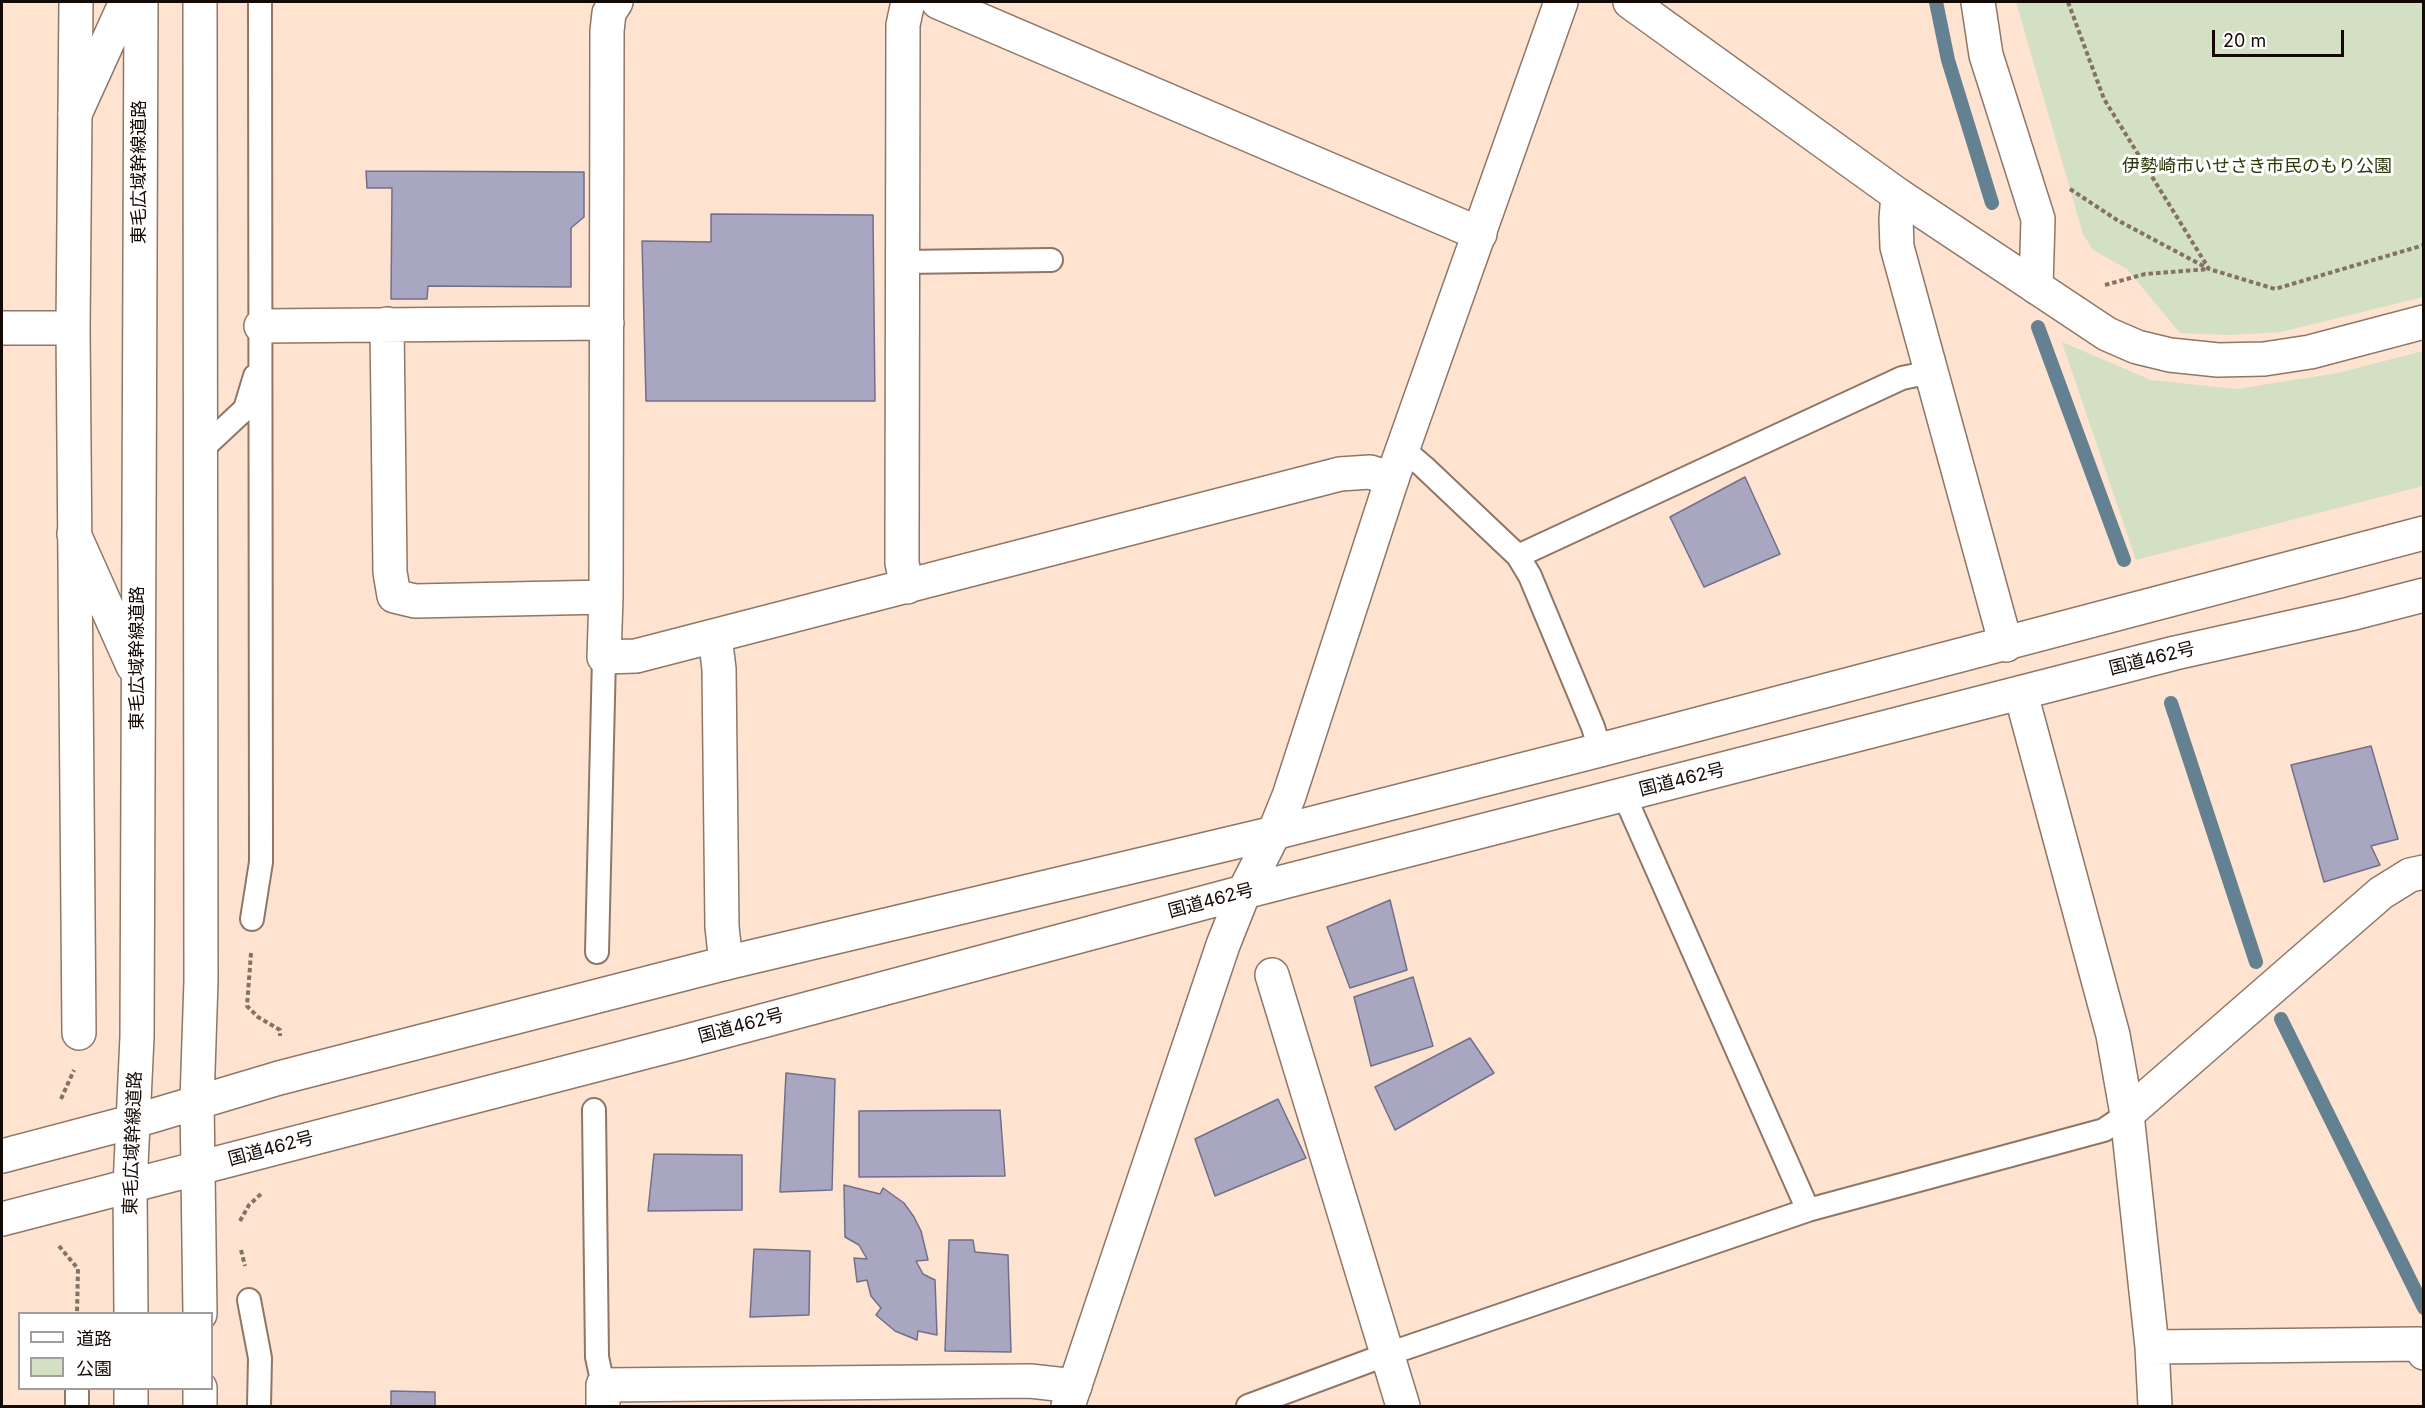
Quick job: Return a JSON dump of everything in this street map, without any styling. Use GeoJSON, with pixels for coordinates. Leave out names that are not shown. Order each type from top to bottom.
{"type":"FeatureCollection","features":[{"type":"Feature","properties":{"kind":"main road"},"geometry":{"type":"LineString","coordinates":[[76,2],[73,328],[79,1033]]}},
{"type":"Feature","properties":{"kind":"main road"},"geometry":{"type":"LineString","coordinates":[[75,114],[126,2]]}},
{"type":"Feature","properties":{"kind":"main road","name":"東毛広域幹線道路"},"geometry":{"type":"LineString","coordinates":[[131,1312],[130,1186],[135,1121],[137,1037],[141,2]]}},
{"type":"Feature","properties":{"kind":"main road"},"geometry":{"type":"LineString","coordinates":[[200,2],[201,981],[197,1101],[200,1312]]}},
{"type":"Feature","properties":{"kind":"main road"},"geometry":{"type":"LineString","coordinates":[[616,2],[609,13],[607,31],[606,597],[603,657],[636,656],[1340,474],[1370,472],[1397,464]]}},
{"type":"Feature","properties":{"kind":"main road"},"geometry":{"type":"LineString","coordinates":[[908,2],[903,25],[902,262],[902,563],[908,587]]}},
{"type":"Feature","properties":{"kind":"main road"},"geometry":{"type":"LineString","coordinates":[[938,2],[1480,234]]}},
{"type":"Feature","properties":{"kind":"main road"},"geometry":{"type":"LineString","coordinates":[[603,1396],[1030,1381],[1072,1396],[1223,945],[1244,892],[1274,833],[1289,796],[1397,464],[1561,2]]}},
{"type":"Feature","properties":{"kind":"main road"},"geometry":{"type":"LineString","coordinates":[[1630,2],[1898,195],[2107,334],[2137,347],[2170,355],[2218,360],[2264,359],[2310,352],[2424,322]]}},
{"type":"Feature","properties":{"kind":"main road"},"geometry":{"type":"LineString","coordinates":[[1978,2],[1986,55],[2038,219],[2036,287]]}},
{"type":"Feature","properties":{"kind":"main road"},"geometry":{"type":"LineString","coordinates":[[1898,195],[1897,247],[2006,645]]}},
{"type":"Feature","properties":{"kind":"main road"},"geometry":{"type":"LineString","coordinates":[[261,339],[387,324],[607,323]]}},
{"type":"Feature","properties":{"kind":"main road"},"geometry":{"type":"LineString","coordinates":[[387,324],[390,572],[394,596],[415,601],[606,597]]}},
{"type":"Feature","properties":{"kind":"main road"},"geometry":{"type":"LineString","coordinates":[[2,328],[73,328]]}},
{"type":"Feature","properties":{"kind":"main road"},"geometry":{"type":"LineString","coordinates":[[2,1156],[135,1121],[279,1078],[726,963],[1274,833],[2006,645],[2424,533]]}},
{"type":"Feature","properties":{"kind":"main road"},"geometry":{"type":"LineString","coordinates":[[74,534],[137,675]]}},
{"type":"Feature","properties":{"kind":"main road","name":"国道462号"},"geometry":{"type":"LineString","coordinates":[[2,1219],[1244,892],[2175,653],[2424,596]]}},
{"type":"Feature","properties":{"kind":"main road"},"geometry":{"type":"LineString","coordinates":[[716,636],[719,669],[722,927],[726,963]]}},
{"type":"Feature","properties":{"kind":"main road"},"geometry":{"type":"LineString","coordinates":[[2021,694],[2113,1035],[2127,1114],[2152,1347],[2155,1407]]}},
{"type":"Feature","properties":{"kind":"main road"},"geometry":{"type":"LineString","coordinates":[[2127,1114],[2380,893],[2410,875],[2424,872]]}},
{"type":"Feature","properties":{"kind":"main road"},"geometry":{"type":"LineString","coordinates":[[1272,975],[1403,1407]]}},
{"type":"Feature","properties":{"kind":"main road"},"geometry":{"type":"LineString","coordinates":[[2152,1347],[2419,1344],[2424,1353]]}},
{"type":"Feature","properties":{"kind":"main road"},"geometry":{"type":"LineString","coordinates":[[131,1390],[131,1407]]}},
{"type":"Feature","properties":{"kind":"main road"},"geometry":{"type":"LineString","coordinates":[[200,1390],[200,1407]]}},
{"type":"Feature","properties":{"kind":"lane"},"geometry":{"type":"LineString","coordinates":[[252,920],[261,862],[260,2]]}},
{"type":"Feature","properties":{"kind":"lane"},"geometry":{"type":"LineString","coordinates":[[902,262],[1051,260]]}},
{"type":"Feature","properties":{"kind":"lane"},"geometry":{"type":"LineString","coordinates":[[199,452],[245,409],[261,339]]}},
{"type":"Feature","properties":{"kind":"lane"},"geometry":{"type":"LineString","coordinates":[[1518,556],[1902,378],[1931,372]]}},
{"type":"Feature","properties":{"kind":"lane"},"geometry":{"type":"LineString","coordinates":[[1397,464],[1424,467],[1518,556],[1530,576],[1593,727],[1600,750]]}},
{"type":"Feature","properties":{"kind":"lane"},"geometry":{"type":"LineString","coordinates":[[597,952],[603,657]]}},
{"type":"Feature","properties":{"kind":"lane"},"geometry":{"type":"LineString","coordinates":[[1624,795],[1808,1210]]}},
{"type":"Feature","properties":{"kind":"lane"},"geometry":{"type":"LineString","coordinates":[[594,1110],[597,1357],[603,1396]]}},
{"type":"Feature","properties":{"kind":"lane"},"geometry":{"type":"LineString","coordinates":[[1248,1407],[1388,1354],[1808,1210],[2103,1130],[2127,1114]]}},
{"type":"Feature","properties":{"kind":"lane"},"geometry":{"type":"LineString","coordinates":[[249,1300],[260,1358],[259,1407]]}},
{"type":"Feature","properties":{"kind":"lane"},"geometry":{"type":"LineString","coordinates":[[77,1390],[77,1407]]}},
{"type":"Feature","properties":{"kind":"path"},"geometry":{"type":"LineString","coordinates":[[2068,2],[2104,99],[2209,269]]}},
{"type":"Feature","properties":{"kind":"path"},"geometry":{"type":"LineString","coordinates":[[2064,187],[2074,190],[2117,220],[2209,269],[2275,289],[2424,245]]}},
{"type":"Feature","properties":{"kind":"path"},"geometry":{"type":"LineString","coordinates":[[2098,287],[2145,274],[2209,269]]}},
{"type":"Feature","properties":{"kind":"path"},"geometry":{"type":"LineString","coordinates":[[247,1006],[252,920]]}},
{"type":"Feature","properties":{"kind":"green space","name":"伊勢崎市いせさき市民のもり公園"},"geometry":{"type":"Polygon","coordinates":[[[2016,2],[2423,2],[2423,297],[2281,332],[2229,335],[2180,333],[2127,269],[2093,250],[2083,234],[2016,2]]]}},
{"type":"Feature","properties":{"kind":"green space"},"geometry":{"type":"Polygon","coordinates":[[[2062,342],[2151,380],[2237,389],[2338,373],[2423,351],[2423,486],[2136,560],[2062,342]]]}},
{"type":"Feature","properties":{"kind":"building"},"geometry":{"type":"Polygon","coordinates":[[[366,171],[584,172],[584,217],[571,228],[571,287],[428,286],[427,299],[391,299],[392,188],[367,188],[366,171]]]}},
{"type":"Feature","properties":{"kind":"building"},"geometry":{"type":"Polygon","coordinates":[[[711,214],[873,215],[875,401],[646,401],[642,241],[711,242],[711,214]]]}},
{"type":"Feature","properties":{"kind":"building"},"geometry":{"type":"Polygon","coordinates":[[[1745,477],[1780,554],[1704,587],[1670,517],[1745,477]]]}},
{"type":"Feature","properties":{"kind":"building"},"geometry":{"type":"Polygon","coordinates":[[[2371,746],[2398,839],[2371,846],[2380,865],[2324,882],[2291,765],[2371,746]]]}},
{"type":"Feature","properties":{"kind":"building"},"geometry":{"type":"Polygon","coordinates":[[[1390,900],[1407,970],[1350,988],[1327,927],[1390,900]]]}},
{"type":"Feature","properties":{"kind":"building"},"geometry":{"type":"Polygon","coordinates":[[[1413,977],[1433,1046],[1371,1066],[1354,997],[1413,977]]]}},
{"type":"Feature","properties":{"kind":"building"},"geometry":{"type":"Polygon","coordinates":[[[1470,1038],[1494,1073],[1395,1130],[1375,1087],[1470,1038]]]}},
{"type":"Feature","properties":{"kind":"building"},"geometry":{"type":"Polygon","coordinates":[[[786,1073],[835,1079],[832,1190],[780,1192],[786,1073]]]}},
{"type":"Feature","properties":{"kind":"building"},"geometry":{"type":"Polygon","coordinates":[[[1278,1099],[1306,1158],[1215,1196],[1195,1139],[1278,1099]]]}},
{"type":"Feature","properties":{"kind":"building"},"geometry":{"type":"Polygon","coordinates":[[[1000,1110],[1005,1176],[859,1177],[859,1111],[1000,1110]]]}},
{"type":"Feature","properties":{"kind":"building"},"geometry":{"type":"Polygon","coordinates":[[[654,1154],[742,1155],[742,1210],[648,1211],[654,1154]]]}},
{"type":"Feature","properties":{"kind":"building"},"geometry":{"type":"Polygon","coordinates":[[[844,1185],[880,1194],[883,1188],[904,1203],[914,1217],[921,1231],[928,1260],[916,1261],[923,1274],[935,1280],[937,1335],[918,1331],[917,1340],[895,1331],[876,1315],[881,1308],[871,1296],[867,1280],[857,1282],[854,1258],[867,1259],[859,1245],[845,1237],[844,1185]]]}},
{"type":"Feature","properties":{"kind":"building"},"geometry":{"type":"Polygon","coordinates":[[[949,1240],[973,1240],[975,1252],[1008,1255],[1011,1352],[945,1351],[949,1240]]]}},
{"type":"Feature","properties":{"kind":"building"},"geometry":{"type":"Polygon","coordinates":[[[754,1249],[810,1251],[809,1315],[750,1317],[754,1249]]]}},
{"type":"Feature","properties":{"kind":"building"},"geometry":{"type":"Polygon","coordinates":[[[391,1391],[435,1392],[435,1406],[391,1406],[391,1391]]]}},
{"type":"Feature","properties":{"kind":"waterway"},"geometry":{"type":"LineString","coordinates":[[1936,2],[1948,60],[1992,203]]}},
{"type":"Feature","properties":{"kind":"waterway"},"geometry":{"type":"LineString","coordinates":[[2038,327],[2124,560]]}},
{"type":"Feature","properties":{"kind":"waterway"},"geometry":{"type":"LineString","coordinates":[[2171,703],[2256,962]]}},
{"type":"Feature","properties":{"kind":"waterway"},"geometry":{"type":"LineString","coordinates":[[2281,1019],[2424,1308]]}}]}
